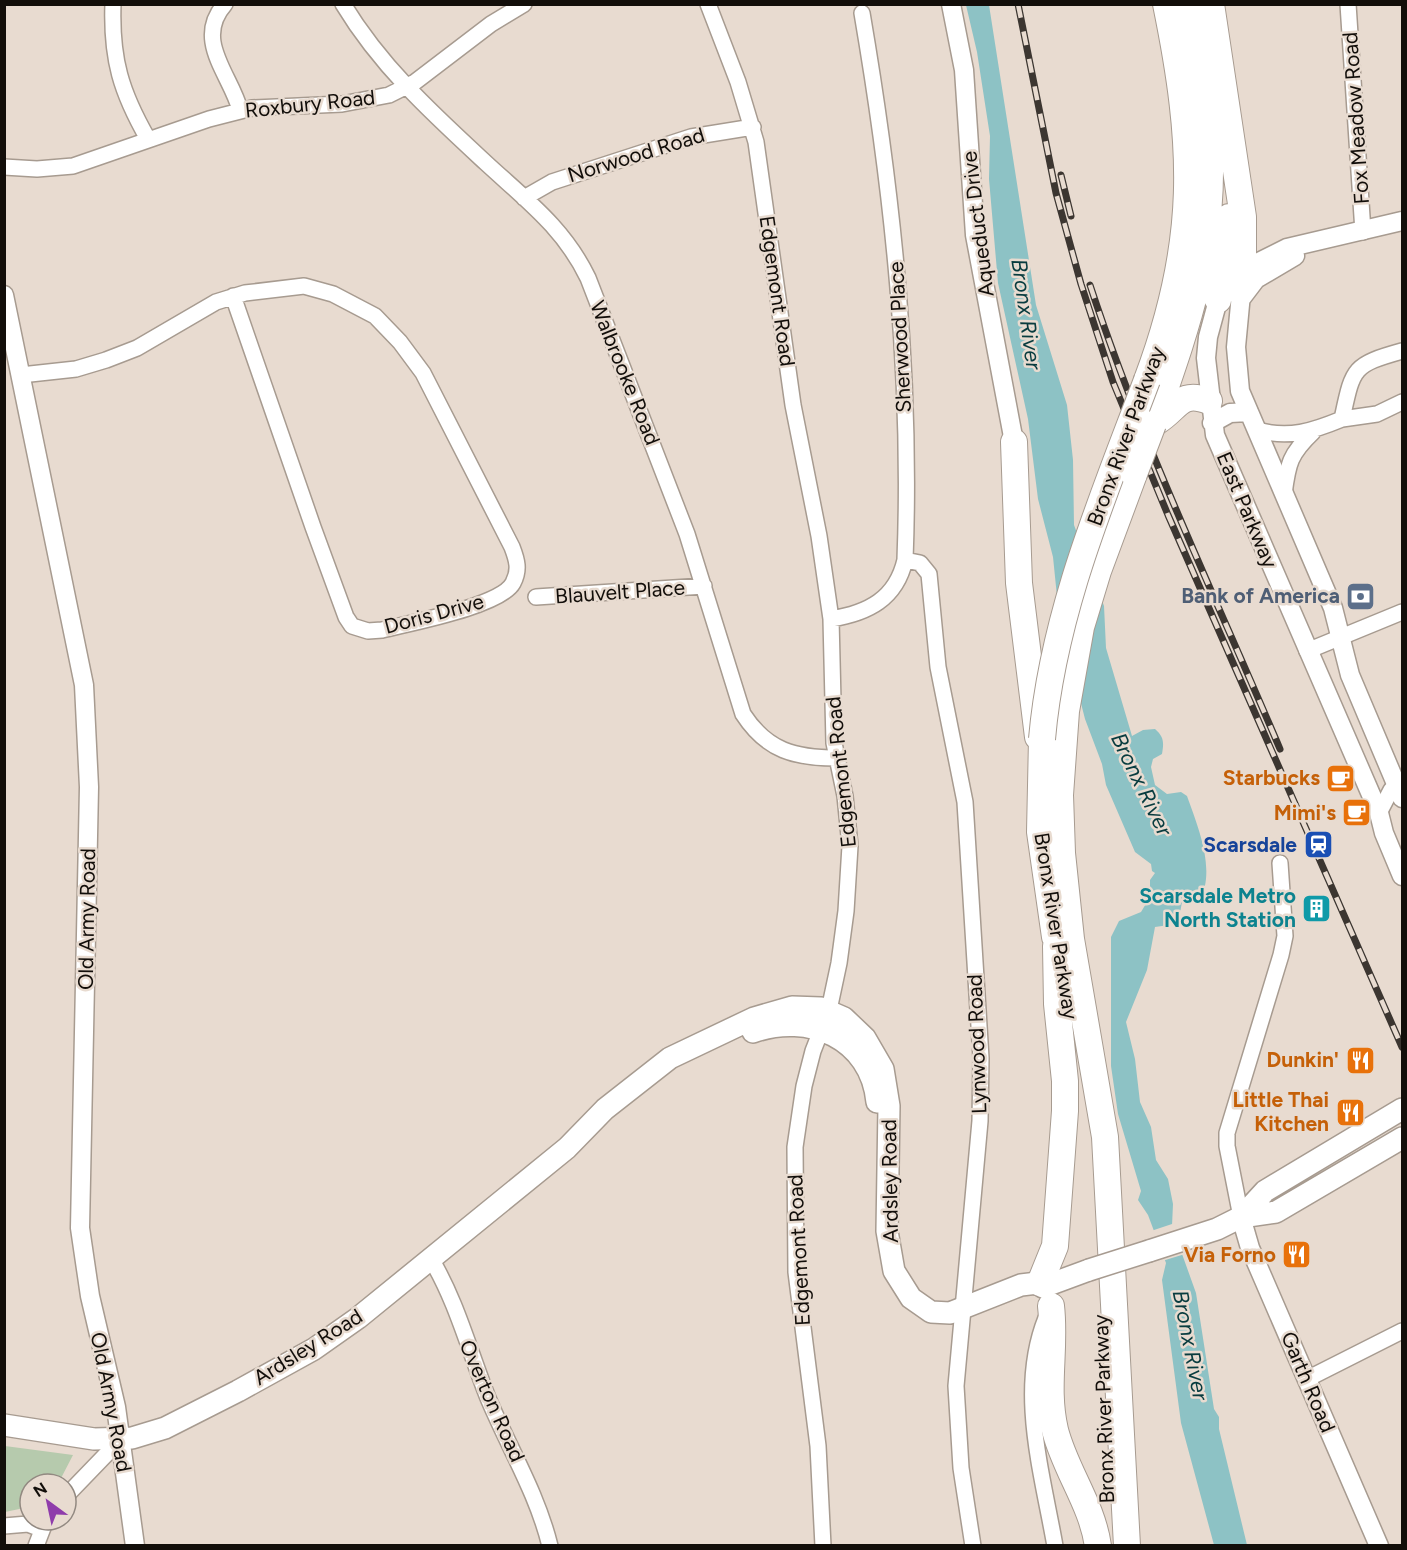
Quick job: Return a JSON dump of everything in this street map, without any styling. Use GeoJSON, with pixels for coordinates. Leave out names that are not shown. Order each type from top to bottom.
{"type":"FeatureCollection","features":[{"type":"Feature","properties":{"kind":"highway","name":"Bronx River Parkway"},"geometry":{"type":"LineString","coordinates":[[1110,1545],[1092,1158],[1083,1086],[1056,946],[1040,831],[1053,660],[1066,604],[1164,333],[1178,278],[1188,193],[1185,108],[1166,4]]}},
{"type":"Feature","properties":{"kind":"highway","name":"Bronx River Parkway"},"geometry":{"type":"LineString","coordinates":[[1127,1545],[1107,1152],[1065,882],[1060,809],[1048,745],[1070,682],[1089,599],[1158,417],[1190,319],[1201,272],[1209,214],[1209,128],[1191,4]]}},
{"type":"Feature","properties":{"kind":"highway"},"geometry":{"type":"LineString","coordinates":[[1211,4],[1244,232],[1243,273]]}},
{"type":"Feature","properties":{"kind":"highway"},"geometry":{"type":"LineString","coordinates":[[1229,300],[1227,245],[1231,151]]}},
{"type":"Feature","properties":{"kind":"highway"},"geometry":{"type":"LineString","coordinates":[[1158,417],[1185,398],[1195,397],[1210,412]]}},
{"type":"Feature","properties":{"kind":"highway"},"geometry":{"type":"LineString","coordinates":[[1014,442],[1019,584],[1048,745]]}},
{"type":"Feature","properties":{"kind":"highway"},"geometry":{"type":"LineString","coordinates":[[1047,1282],[1055,1246],[1065,1121],[1065,1081],[1057,1004],[1056,946]]}},
{"type":"Feature","properties":{"kind":"highway"},"geometry":{"type":"LineString","coordinates":[[1051,1306],[1054,1333],[1050,1394],[1054,1427],[1067,1466],[1090,1511],[1098,1545]]}},
{"type":"Feature","properties":{"kind":"main road","name":"Ardsley Road"},"geometry":{"type":"LineString","coordinates":[[4,1425],[94,1439],[141,1437],[165,1428],[288,1364],[343,1329],[567,1148],[611,1120],[674,1071],[734,1040],[780,1025],[801,1025],[844,1018],[865,1038],[876,1053],[886,1078],[889,1106],[887,1231],[897,1279],[906,1293],[923,1308],[961,1317],[1021,1285],[1047,1282],[1089,1270],[1217,1229],[1241,1217]]}},
{"type":"Feature","properties":{"kind":"main road"},"geometry":{"type":"LineString","coordinates":[[1241,1217],[1264,1191],[1402,1109]]}},
{"type":"Feature","properties":{"kind":"main road"},"geometry":{"type":"LineString","coordinates":[[1241,1217],[1276,1212],[1402,1138]]}},
{"type":"Feature","properties":{"kind":"street"},"geometry":{"type":"LineString","coordinates":[[113,4],[114,51],[120,83],[129,107],[148,139]]}},
{"type":"Feature","properties":{"kind":"street"},"geometry":{"type":"LineString","coordinates":[[225,4],[213,27],[213,51],[232,87],[240,110]]}},
{"type":"Feature","properties":{"kind":"street","name":"Walbrooke Road"},"geometry":{"type":"LineString","coordinates":[[344,4],[371,45],[406,87],[570,244],[588,278],[677,506],[741,708],[752,726],[774,746],[793,755],[837,758]]}},
{"type":"Feature","properties":{"kind":"street","name":"Roxbury Road"},"geometry":{"type":"LineString","coordinates":[[4,166],[62,168],[240,110],[355,102],[389,95],[406,87],[491,24],[524,4]]}},
{"type":"Feature","properties":{"kind":"street","name":"Edgemont Road"},"geometry":{"type":"LineString","coordinates":[[708,4],[753,127],[793,405],[819,536],[831,619],[834,739],[845,796],[850,846],[843,939],[825,1020],[798,1115],[794,1190],[796,1272],[818,1446],[823,1545]]}},
{"type":"Feature","properties":{"kind":"street","name":"Aqueduct Drive"},"geometry":{"type":"LineString","coordinates":[[951,4],[965,79],[975,235],[1014,442]]}},
{"type":"Feature","properties":{"kind":"street","name":"Fox Meadow Road"},"geometry":{"type":"LineString","coordinates":[[1348,4],[1363,232]]}},
{"type":"Feature","properties":{"kind":"street","name":"Sherwood Place"},"geometry":{"type":"LineString","coordinates":[[831,619],[865,611],[880,602],[897,583],[905,560],[904,346],[889,189],[862,13]]}},
{"type":"Feature","properties":{"kind":"street","name":"Norwood Road"},"geometry":{"type":"LineString","coordinates":[[524,198],[552,182],[680,140],[713,132],[753,127]]}},
{"type":"Feature","properties":{"kind":"street"},"geometry":{"type":"LineString","coordinates":[[1229,300],[1243,273],[1256,263],[1287,248],[1321,243],[1402,221]]}},
{"type":"Feature","properties":{"kind":"street"},"geometry":{"type":"LineString","coordinates":[[1229,300],[1256,279],[1321,243]]}},
{"type":"Feature","properties":{"kind":"street","name":"Doris Drive"},"geometry":{"type":"LineString","coordinates":[[21,375],[76,369],[106,360],[137,348],[216,302],[233,296],[304,286],[333,294],[375,316],[400,342],[423,373],[512,547],[518,564],[513,584],[500,595],[482,604],[382,630],[368,631],[352,626],[312,527],[233,296]]}},
{"type":"Feature","properties":{"kind":"street","name":"Old Army Road"},"geometry":{"type":"LineString","coordinates":[[5,298],[84,685],[89,787],[80,1228],[90,1296],[121,1439],[135,1545]]}},
{"type":"Feature","properties":{"kind":"street","name":"East Parkway"},"geometry":{"type":"LineString","coordinates":[[1229,300],[1236,360],[1246,405],[1333,608],[1350,675],[1398,782]]}},
{"type":"Feature","properties":{"kind":"street","name":"East Parkway"},"geometry":{"type":"LineString","coordinates":[[1229,300],[1207,348],[1210,412],[1307,651],[1379,813],[1384,833],[1402,876]]}},
{"type":"Feature","properties":{"kind":"street"},"geometry":{"type":"LineString","coordinates":[[1342,418],[1348,389],[1357,368],[1370,360],[1402,351]]}},
{"type":"Feature","properties":{"kind":"street"},"geometry":{"type":"LineString","coordinates":[[1257,430],[1272,434],[1295,435],[1315,430],[1342,418],[1377,414],[1402,402]]}},
{"type":"Feature","properties":{"kind":"street"},"geometry":{"type":"LineString","coordinates":[[1210,412],[1223,404],[1246,405]]}},
{"type":"Feature","properties":{"kind":"street"},"geometry":{"type":"LineString","coordinates":[[1284,494],[1287,469],[1293,453],[1315,430]]}},
{"type":"Feature","properties":{"kind":"street","name":"Lynwood Road"},"geometry":{"type":"LineString","coordinates":[[905,560],[920,563],[929,574],[938,667],[960,774],[968,828],[981,1079],[980,1121],[956,1386],[957,1433],[973,1545]]}},
{"type":"Feature","properties":{"kind":"street","name":"Blauvelt Place"},"geometry":{"type":"LineString","coordinates":[[536,597],[704,586]]}},
{"type":"Feature","properties":{"kind":"street"},"geometry":{"type":"LineString","coordinates":[[1307,651],[1402,612]]}},
{"type":"Feature","properties":{"kind":"street"},"geometry":{"type":"LineString","coordinates":[[1364,779],[1376,776],[1398,782],[1379,813]]}},
{"type":"Feature","properties":{"kind":"street"},"geometry":{"type":"LineString","coordinates":[[1241,1217],[1227,1146],[1227,1133],[1285,936],[1280,863]]}},
{"type":"Feature","properties":{"kind":"street","name":"Garth Road"},"geometry":{"type":"LineString","coordinates":[[1241,1217],[1250,1248],[1379,1545]]}},
{"type":"Feature","properties":{"kind":"street","name":"Overton Road"},"geometry":{"type":"LineString","coordinates":[[431,1259],[442,1279],[489,1401],[532,1489],[550,1545]]}},
{"type":"Feature","properties":{"kind":"street"},"geometry":{"type":"LineString","coordinates":[[1047,1282],[1051,1306],[1036,1350],[1032,1389],[1055,1545]]}},
{"type":"Feature","properties":{"kind":"street"},"geometry":{"type":"LineString","coordinates":[[1307,1379],[1402,1331]]}},
{"type":"Feature","properties":{"kind":"street"},"geometry":{"type":"LineString","coordinates":[[78,1484],[121,1439]]}},
{"type":"Feature","properties":{"kind":"green space"},"geometry":{"type":"Polygon","coordinates":[[[5,1446],[73,1455],[64,1472],[18,1472],[18,1509],[5,1512],[5,1446]]]}},
{"type":"Feature","properties":{"kind":"water","name":"Bronx River"},"geometry":{"type":"Polygon","coordinates":[[[966,5],[989,5],[1036,305],[1067,405],[1073,460],[1074,525],[1104,606],[1106,648],[1132,736],[1143,730],[1155,729],[1162,737],[1162,754],[1153,759],[1151,767],[1155,785],[1167,794],[1181,792],[1187,796],[1204,848],[1206,875],[1200,900],[1182,902],[1180,913],[1169,925],[1155,927],[1147,970],[1126,1022],[1135,1059],[1140,1102],[1151,1127],[1156,1160],[1168,1179],[1173,1204],[1172,1226],[1196,1293],[1214,1409],[1219,1417],[1219,1429],[1247,1545],[1214,1545],[1181,1423],[1162,1280],[1166,1263],[1148,1215],[1138,1200],[1141,1191],[1118,1114],[1111,1066],[1111,937],[1119,921],[1141,912],[1150,897],[1150,880],[1155,873],[1152,871],[1151,864],[1135,852],[1106,785],[1102,764],[1085,719],[1059,616],[1053,557],[1038,499],[1028,419],[998,283],[989,179],[990,136],[977,52],[966,5]]]}},
{"type":"Feature","properties":{"kind":"pier"},"geometry":{"type":"Polygon","coordinates":[[[1175,1223],[1185,1254],[1162,1261],[1151,1231],[1175,1223]]]}},
{"type":"Feature","properties":{"kind":"railway"},"geometry":{"type":"LineString","coordinates":[[1018,4],[1056,193],[1081,284],[1113,382],[1168,515],[1402,1047]]}},
{"type":"Feature","properties":{"kind":"railway"},"geometry":{"type":"LineString","coordinates":[[1061,175],[1071,216]]}},
{"type":"Feature","properties":{"kind":"railway"},"geometry":{"type":"LineString","coordinates":[[1090,285],[1132,403],[1280,749]]}},
{"type":"Feature","properties":{"kind":"place","name":"Bank of America"},"geometry":{"type":"Point","coordinates":[1361,596]}},
{"type":"Feature","properties":{"kind":"place","name":"Starbucks"},"geometry":{"type":"Point","coordinates":[1341,778]}},
{"type":"Feature","properties":{"kind":"place","name":"Mimi's"},"geometry":{"type":"Point","coordinates":[1357,813]}},
{"type":"Feature","properties":{"kind":"place","name":"Scarsdale"},"geometry":{"type":"Point","coordinates":[1318,845]}},
{"type":"Feature","properties":{"kind":"place","name":"Scarsdale Metro North Station"},"geometry":{"type":"Point","coordinates":[1317,908]}},
{"type":"Feature","properties":{"kind":"place","name":"Dunkin'"},"geometry":{"type":"Point","coordinates":[1360,1060]}},
{"type":"Feature","properties":{"kind":"place","name":"Little Thai Kitchen"},"geometry":{"type":"Point","coordinates":[1350,1112]}},
{"type":"Feature","properties":{"kind":"place","name":"Via Forno"},"geometry":{"type":"Point","coordinates":[1297,1255]}}]}
